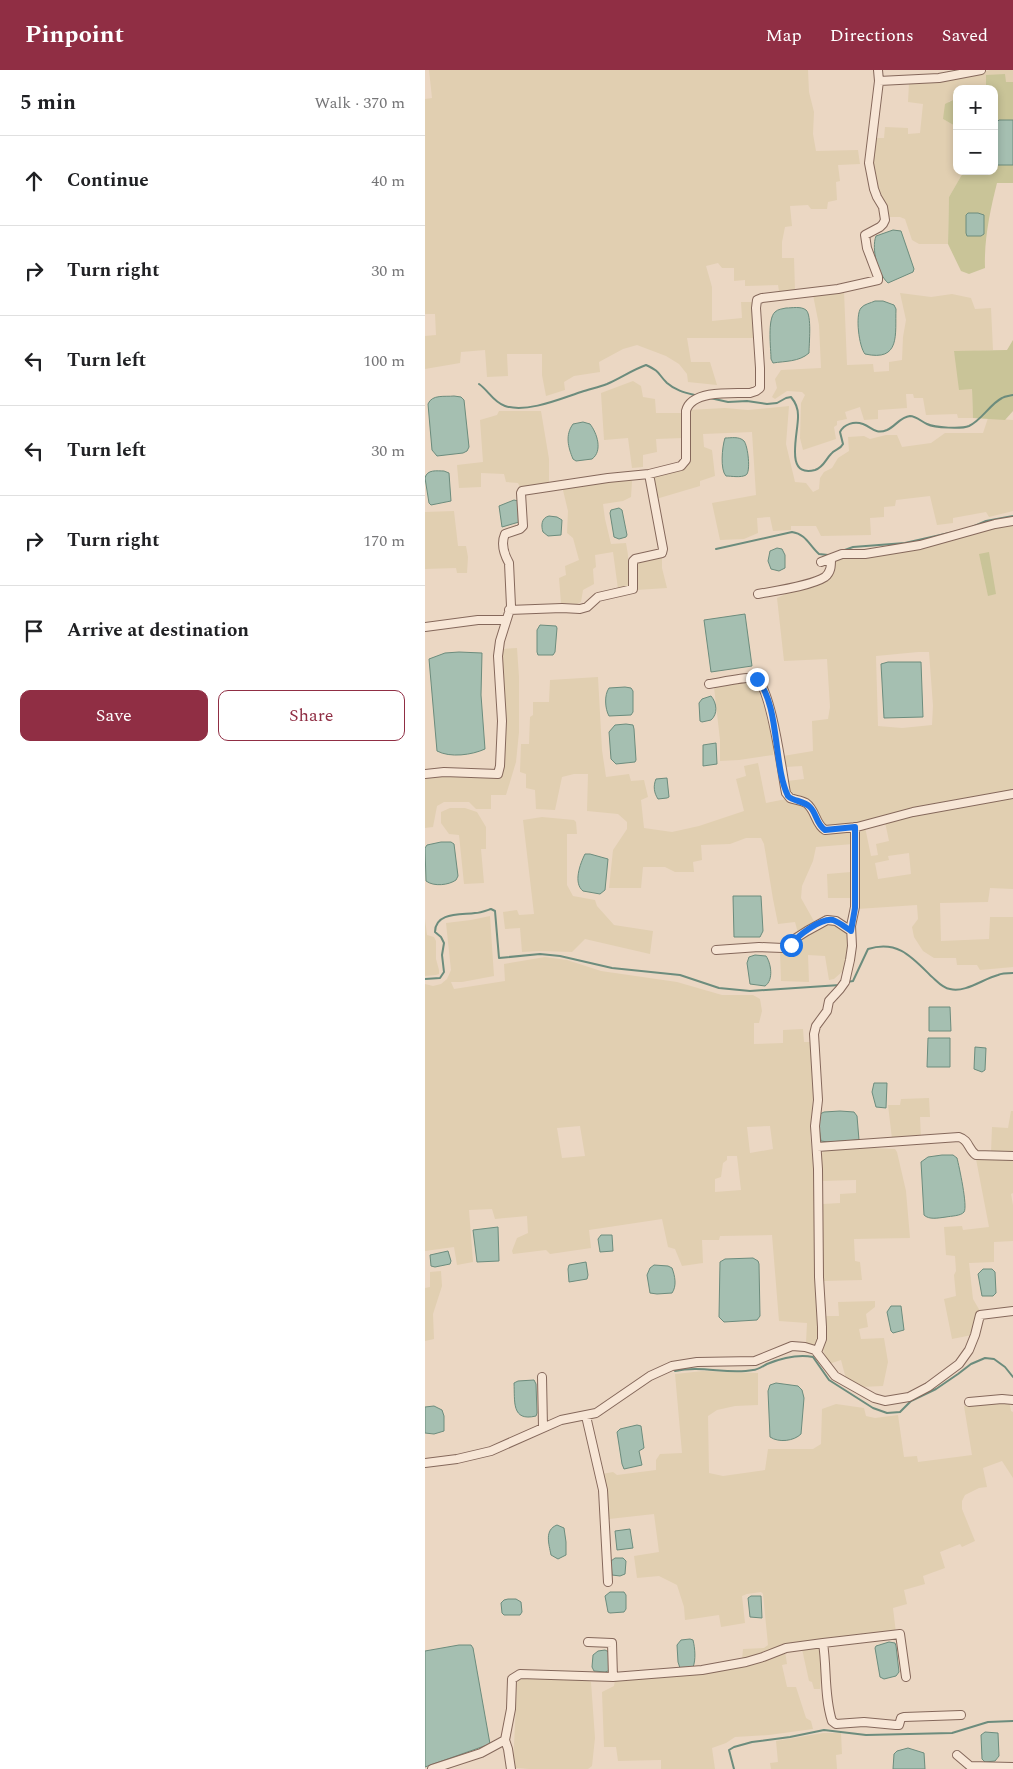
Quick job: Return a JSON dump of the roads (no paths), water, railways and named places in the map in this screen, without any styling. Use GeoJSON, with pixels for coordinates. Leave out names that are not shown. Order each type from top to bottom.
{"type":"FeatureCollection","features":[{"type":"Feature","properties":{"kind":"street"},"geometry":{"type":"LineString","coordinates":[[425,774],[444,772],[497,774],[500,766],[503,721],[497,656],[509,610],[509,563],[503,539],[505,534],[520,529],[523,526],[521,493],[523,491],[608,478],[649,474],[681,466],[685,462],[687,405],[693,400],[714,394],[750,392],[760,388],[757,300],[847,288],[878,280],[867,248],[865,235],[880,227],[885,220],[883,206],[873,189],[869,163],[879,81],[878,70]]}},
{"type":"Feature","properties":{"kind":"street"},"geometry":{"type":"LineString","coordinates":[[879,81],[939,78],[981,70]]}},
{"type":"Feature","properties":{"kind":"street"},"geometry":{"type":"LineString","coordinates":[[509,610],[580,609],[587,607],[598,597],[633,589],[633,561],[638,558],[662,553],[663,549],[649,474]]}},
{"type":"Feature","properties":{"kind":"street"},"geometry":{"type":"LineString","coordinates":[[821,562],[842,554],[865,554],[920,545],[995,524],[1013,521]]}},
{"type":"Feature","properties":{"kind":"street"},"geometry":{"type":"LineString","coordinates":[[757,594],[803,584],[824,577],[831,567],[831,559]]}},
{"type":"Feature","properties":{"kind":"street"},"geometry":{"type":"LineString","coordinates":[[425,626],[478,620],[506,620]]}},
{"type":"Feature","properties":{"kind":"street"},"geometry":{"type":"LineString","coordinates":[[709,684],[751,677],[757,679],[764,690],[770,708],[781,772],[788,796],[808,805],[819,825],[825,830],[855,827],[913,812],[1013,794]]}},
{"type":"Feature","properties":{"kind":"street"},"geometry":{"type":"LineString","coordinates":[[817,1352],[822,1339],[822,1327],[815,1126],[818,1100],[814,1034],[816,1026],[827,1012],[829,1001],[845,982],[852,946],[851,931],[855,908],[855,827]]}},
{"type":"Feature","properties":{"kind":"street"},"geometry":{"type":"LineString","coordinates":[[716,950],[759,947],[783,948],[791,945],[796,938],[827,920],[836,922],[851,931]]}},
{"type":"Feature","properties":{"kind":"street"},"geometry":{"type":"LineString","coordinates":[[817,1147],[959,1137],[966,1140],[976,1155],[1013,1156]]}},
{"type":"Feature","properties":{"kind":"street"},"geometry":{"type":"LineString","coordinates":[[425,1463],[457,1459],[491,1451],[561,1420],[596,1413],[650,1376],[671,1366],[697,1362],[755,1361],[792,1346],[805,1347],[817,1352],[830,1371],[843,1381],[879,1400],[900,1399],[917,1394],[959,1364],[969,1350],[980,1315],[1013,1311]]}},
{"type":"Feature","properties":{"kind":"street"},"geometry":{"type":"LineString","coordinates":[[542,1377],[543,1427]]}},
{"type":"Feature","properties":{"kind":"street"},"geometry":{"type":"LineString","coordinates":[[969,1402],[1013,1400]]}},
{"type":"Feature","properties":{"kind":"street"},"geometry":{"type":"LineString","coordinates":[[586,1416],[603,1490],[609,1582]]}},
{"type":"Feature","properties":{"kind":"street"},"geometry":{"type":"LineString","coordinates":[[511,1769],[505,1740],[511,1709],[512,1679],[520,1674],[613,1676],[711,1669],[763,1657],[786,1648],[900,1634],[906,1676]]}},
{"type":"Feature","properties":{"kind":"street"},"geometry":{"type":"LineString","coordinates":[[588,1642],[612,1644],[613,1676]]}},
{"type":"Feature","properties":{"kind":"street"},"geometry":{"type":"LineString","coordinates":[[823,1643],[829,1711],[832,1721],[836,1724],[864,1722],[899,1725],[901,1718],[904,1717],[961,1714]]}},
{"type":"Feature","properties":{"kind":"street"},"geometry":{"type":"LineString","coordinates":[[432,1769],[481,1753],[505,1740]]}},
{"type":"Feature","properties":{"kind":"street"},"geometry":{"type":"LineString","coordinates":[[957,1756],[970,1766],[1013,1767]]}},
{"type":"Feature","properties":{"kind":"waterway"},"geometry":{"type":"LineString","coordinates":[[479,384],[501,404],[514,408],[523,408],[543,404],[604,385],[646,365],[657,371],[674,388],[698,396]]}},
{"type":"Feature","properties":{"kind":"waterway"},"geometry":{"type":"LineString","coordinates":[[710,398],[728,402],[747,401],[767,404],[777,403],[791,397],[798,412],[795,442],[796,461],[799,467],[805,471],[818,469],[843,444],[840,432],[850,424],[860,423],[879,432],[890,428],[903,418],[912,416],[927,424],[936,426],[966,427],[978,420],[998,401],[1013,395]]}},
{"type":"Feature","properties":{"kind":"waterway"},"geometry":{"type":"LineString","coordinates":[[972,527],[986,521],[1013,516]]}},
{"type":"Feature","properties":{"kind":"waterway"},"geometry":{"type":"LineString","coordinates":[[842,551],[853,547],[905,543],[958,531]]}},
{"type":"Feature","properties":{"kind":"waterway"},"geometry":{"type":"LineString","coordinates":[[716,549],[792,532],[804,537],[819,554],[828,555]]}},
{"type":"Feature","properties":{"kind":"waterway"},"geometry":{"type":"LineString","coordinates":[[425,979],[440,978],[444,972],[442,955],[444,943],[435,932],[439,921],[450,916],[479,913],[491,909],[495,911],[499,958],[540,954],[560,956],[612,968],[680,975],[719,988],[750,991],[840,985]]}},
{"type":"Feature","properties":{"kind":"waterway"},"geometry":{"type":"LineString","coordinates":[[847,982],[853,981],[868,949],[878,947],[895,948],[910,956],[940,984],[950,989],[962,989],[1000,974],[1013,973]]}},
{"type":"Feature","properties":{"kind":"waterway"},"geometry":{"type":"LineString","coordinates":[[675,1371],[685,1369],[744,1371],[757,1369],[790,1357],[813,1357],[829,1380],[873,1408],[887,1413],[900,1412],[911,1401],[936,1389],[971,1364],[985,1358],[994,1359],[1005,1367],[1013,1377]]}},
{"type":"Feature","properties":{"kind":"waterway"},"geometry":{"type":"LineString","coordinates":[[734,1769],[729,1750],[752,1742],[824,1730],[866,1735],[952,1733],[988,1722],[1013,1721]]}}]}
